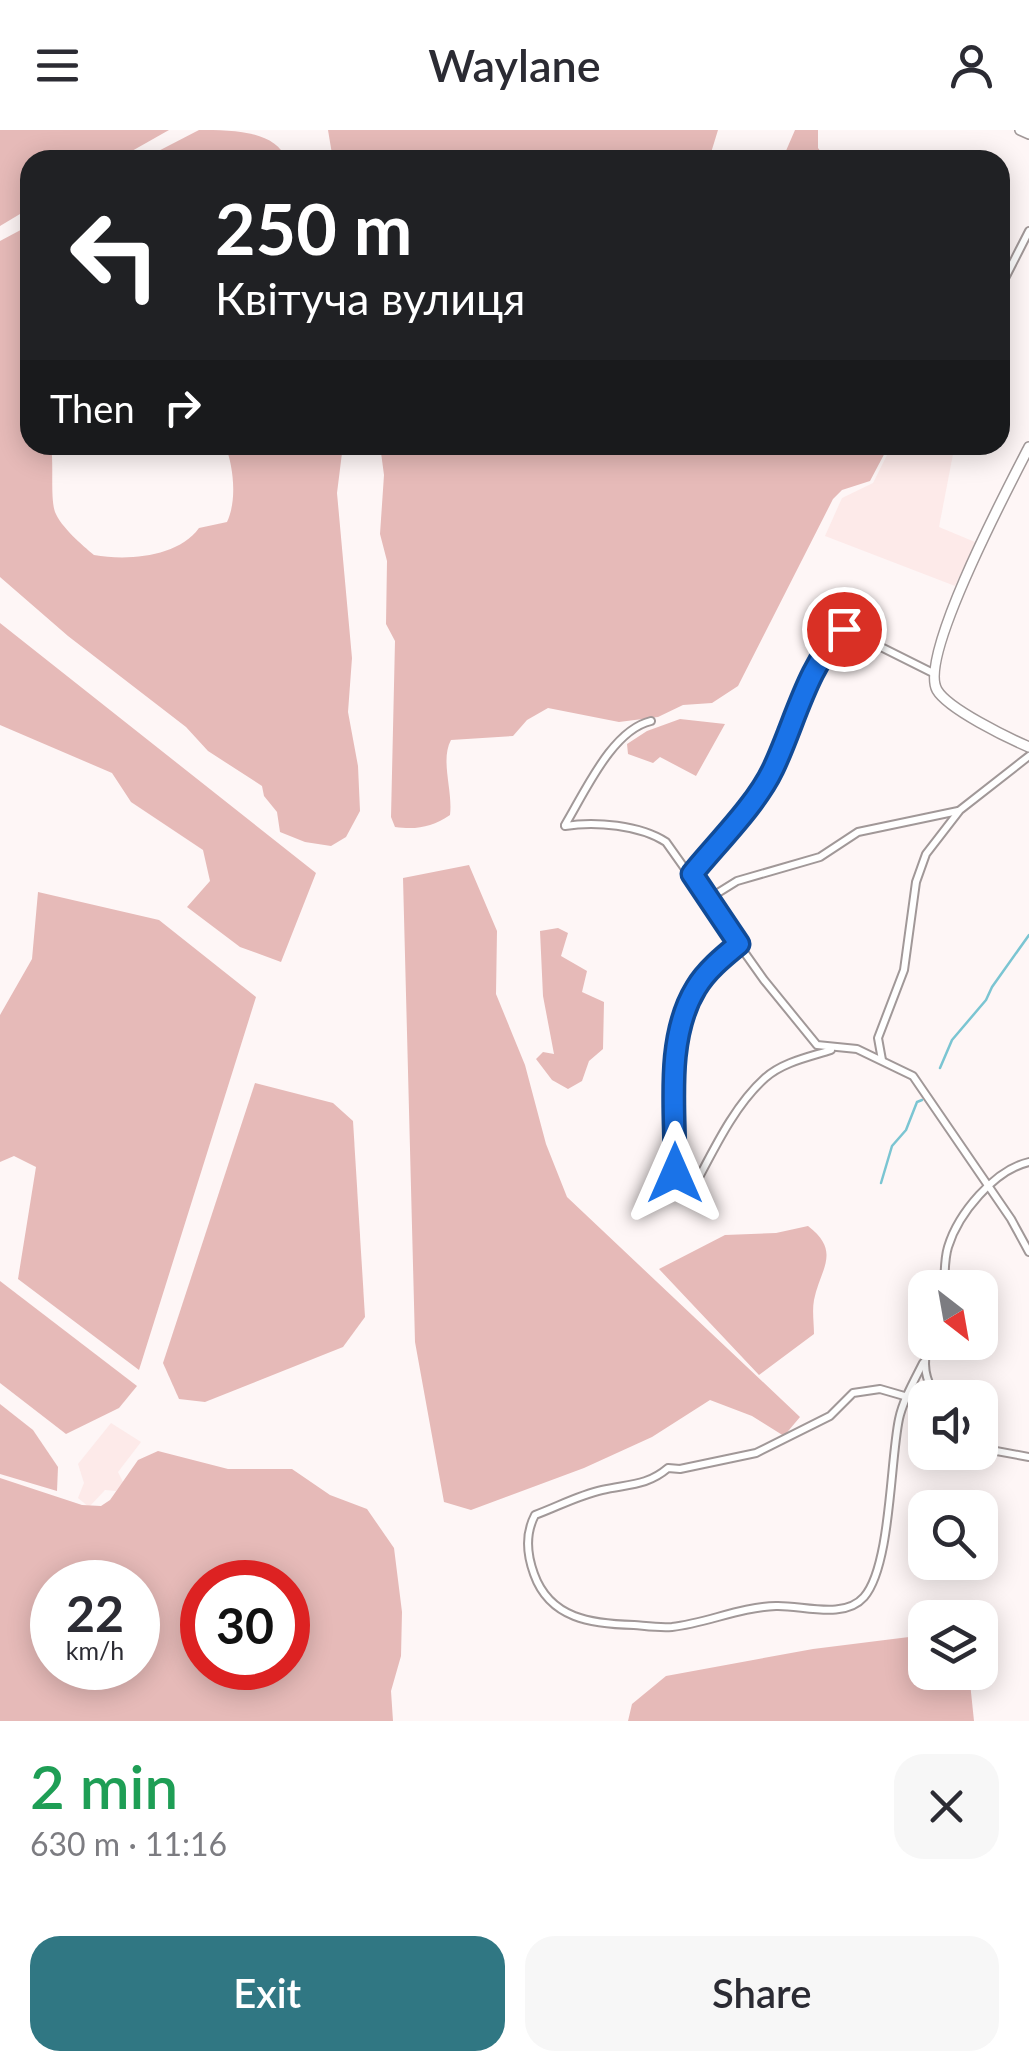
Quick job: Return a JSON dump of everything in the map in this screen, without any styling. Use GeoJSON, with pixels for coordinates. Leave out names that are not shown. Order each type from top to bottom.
{"type":"FeatureCollection","features":[{"type":"Feature","properties":{"kind":"street"},"geometry":{"type":"LineString","coordinates":[[1020,130],[1029,134]]}},
{"type":"Feature","properties":{"kind":"street"},"geometry":{"type":"LineString","coordinates":[[1010,269],[1029,232]]}},
{"type":"Feature","properties":{"kind":"street"},"geometry":{"type":"LineString","coordinates":[[1029,446],[945,625],[933,673],[937,691],[959,709],[1029,747]]}},
{"type":"Feature","properties":{"kind":"street"},"geometry":{"type":"LineString","coordinates":[[692,874],[772,772],[814,672],[844,629],[933,673]]}},
{"type":"Feature","properties":{"kind":"street"},"geometry":{"type":"LineString","coordinates":[[651,721],[628,731],[621,739],[565,826],[610,826],[649,833],[666,842],[805,1034],[817,1045],[858,1049],[913,1076],[1028,1247]]}},
{"type":"Feature","properties":{"kind":"street"},"geometry":{"type":"LineString","coordinates":[[882,1060],[878,1038],[904,970],[916,882],[926,854],[960,810],[1029,756]]}},
{"type":"Feature","properties":{"kind":"street"},"geometry":{"type":"LineString","coordinates":[[708,900],[737,881],[820,857],[858,832],[960,810]]}},
{"type":"Feature","properties":{"kind":"street"},"geometry":{"type":"LineString","coordinates":[[739,944],[716,963],[695,990],[682,1024],[676,1053],[675,1173],[679,1180],[696,1183],[733,1118],[766,1076],[793,1062],[835,1049]]}},
{"type":"Feature","properties":{"kind":"street"},"geometry":{"type":"LineString","coordinates":[[945,1270],[955,1228],[988,1186],[1029,1162]]}},
{"type":"Feature","properties":{"kind":"street"},"geometry":{"type":"LineString","coordinates":[[906,1399],[880,1389],[853,1393],[841,1408],[810,1428],[744,1457],[668,1468],[636,1486],[601,1490],[535,1516],[528,1542],[535,1577],[554,1604],[580,1621],[670,1627],[777,1606],[853,1606],[871,1585],[891,1500],[892,1458],[906,1399],[924,1360]]}},
{"type":"Feature","properties":{"kind":"street"},"geometry":{"type":"LineString","coordinates":[[923,1364],[927,1380]]}},
{"type":"Feature","properties":{"kind":"street"},"geometry":{"type":"LineString","coordinates":[[998,1451],[1029,1457]]}},
{"type":"Feature","properties":{"kind":"shaded area"},"geometry":{"type":"Polygon","coordinates":[[[0,130],[169,130],[134,150],[20,150],[20,214],[0,226],[0,130]]]}},
{"type":"Feature","properties":{"kind":"shaded area"},"geometry":{"type":"Polygon","coordinates":[[[199,130],[251,134],[281,150],[160,150],[199,130]]]}},
{"type":"Feature","properties":{"kind":"shaded area"},"geometry":{"type":"Polygon","coordinates":[[[328,130],[718,130],[712,150],[331,150],[328,130]]]}},
{"type":"Feature","properties":{"kind":"shaded area"},"geometry":{"type":"Polygon","coordinates":[[[795,130],[818,130],[820,150],[786,150],[795,130]]]}},
{"type":"Feature","properties":{"kind":"shaded area"},"geometry":{"type":"Polygon","coordinates":[[[20,230],[20,455],[51,455],[55,512],[67,530],[94,555],[151,555],[179,545],[199,528],[227,522],[233,484],[228,455],[342,455],[337,493],[352,658],[348,712],[358,766],[360,811],[346,837],[331,846],[305,842],[280,832],[277,812],[264,796],[262,786],[208,751],[186,727],[68,636],[0,577],[0,241],[20,230]]]}},
{"type":"Feature","properties":{"kind":"shaded area"},"geometry":{"type":"Polygon","coordinates":[[[381,455],[884,455],[870,481],[842,490],[833,499],[738,686],[712,703],[683,705],[658,717],[619,722],[548,708],[527,720],[513,736],[451,740],[447,757],[450,815],[430,825],[410,828],[395,827],[391,817],[395,641],[386,624],[387,561],[380,534],[384,475],[381,455]]]}},
{"type":"Feature","properties":{"kind":"shaded area"},"geometry":{"type":"Polygon","coordinates":[[[887,455],[953,455],[939,527],[975,542],[955,586],[825,536],[842,498],[873,483],[887,455]]]}},
{"type":"Feature","properties":{"kind":"shaded area"},"geometry":{"type":"Polygon","coordinates":[[[0,623],[316,873],[281,962],[240,947],[187,907],[210,881],[203,850],[131,802],[112,773],[0,725],[0,623]]]}},
{"type":"Feature","properties":{"kind":"shaded area"},"geometry":{"type":"Polygon","coordinates":[[[680,719],[725,724],[696,776],[660,757],[653,763],[628,754],[627,744],[647,731],[680,719]]]}},
{"type":"Feature","properties":{"kind":"shaded area"},"geometry":{"type":"Polygon","coordinates":[[[469,865],[497,931],[496,994],[525,1065],[546,1144],[567,1197],[800,1417],[784,1436],[752,1416],[710,1400],[652,1437],[584,1468],[471,1510],[444,1502],[415,1342],[403,878],[469,865]]]}},
{"type":"Feature","properties":{"kind":"shaded area"},"geometry":{"type":"Polygon","coordinates":[[[38,892],[159,920],[256,997],[139,1370],[18,1279],[36,1167],[14,1156],[0,1162],[0,1015],[32,959],[38,892]]]}},
{"type":"Feature","properties":{"kind":"shaded area"},"geometry":{"type":"Polygon","coordinates":[[[558,928],[568,933],[561,956],[587,971],[582,992],[604,1002],[603,1049],[589,1061],[582,1081],[568,1089],[552,1080],[536,1059],[543,1052],[554,1054],[543,996],[540,931],[558,928]]]}},
{"type":"Feature","properties":{"kind":"shaded area"},"geometry":{"type":"Polygon","coordinates":[[[255,1083],[333,1103],[353,1121],[365,1317],[343,1347],[205,1402],[179,1399],[163,1363],[255,1083]]]}},
{"type":"Feature","properties":{"kind":"shaded area"},"geometry":{"type":"Polygon","coordinates":[[[808,1226],[824,1244],[826,1253],[814,1300],[814,1334],[759,1375],[659,1269],[725,1235],[776,1233],[808,1226]]]}},
{"type":"Feature","properties":{"kind":"shaded area"},"geometry":{"type":"Polygon","coordinates":[[[0,1281],[137,1386],[119,1408],[66,1434],[0,1383],[0,1281]]]}},
{"type":"Feature","properties":{"kind":"shaded area"},"geometry":{"type":"Polygon","coordinates":[[[0,1404],[33,1430],[58,1467],[57,1491],[0,1474],[0,1404]]]}},
{"type":"Feature","properties":{"kind":"shaded area"},"geometry":{"type":"Polygon","coordinates":[[[111,1423],[141,1442],[118,1472],[123,1482],[116,1491],[105,1490],[89,1507],[78,1498],[84,1483],[78,1464],[111,1423]]]}},
{"type":"Feature","properties":{"kind":"shaded area"},"geometry":{"type":"Polygon","coordinates":[[[158,1451],[228,1469],[292,1469],[330,1495],[367,1509],[394,1548],[402,1612],[401,1656],[391,1691],[393,1721],[0,1721],[0,1478],[82,1505],[101,1506],[110,1500],[138,1460],[158,1451]]]}},
{"type":"Feature","properties":{"kind":"shaded area"},"geometry":{"type":"Polygon","coordinates":[[[908,1637],[908,1690],[971,1690],[974,1721],[628,1721],[632,1704],[666,1676],[813,1649],[908,1637]]]}},
{"type":"Feature","properties":{"kind":"waterway"},"geometry":{"type":"LineString","coordinates":[[940,1068],[952,1040],[986,1000],[1029,935]]}},
{"type":"Feature","properties":{"kind":"waterway"},"geometry":{"type":"LineString","coordinates":[[881,1183],[892,1146],[906,1130],[917,1102],[922,1100]]}},
{"type":"Feature","properties":{"kind":"route"},"geometry":{"type":"LineString","coordinates":[[675,1173],[676,1053],[682,1024],[695,990],[716,963],[739,944],[692,874],[772,772],[814,672],[844,629]]}}]}
